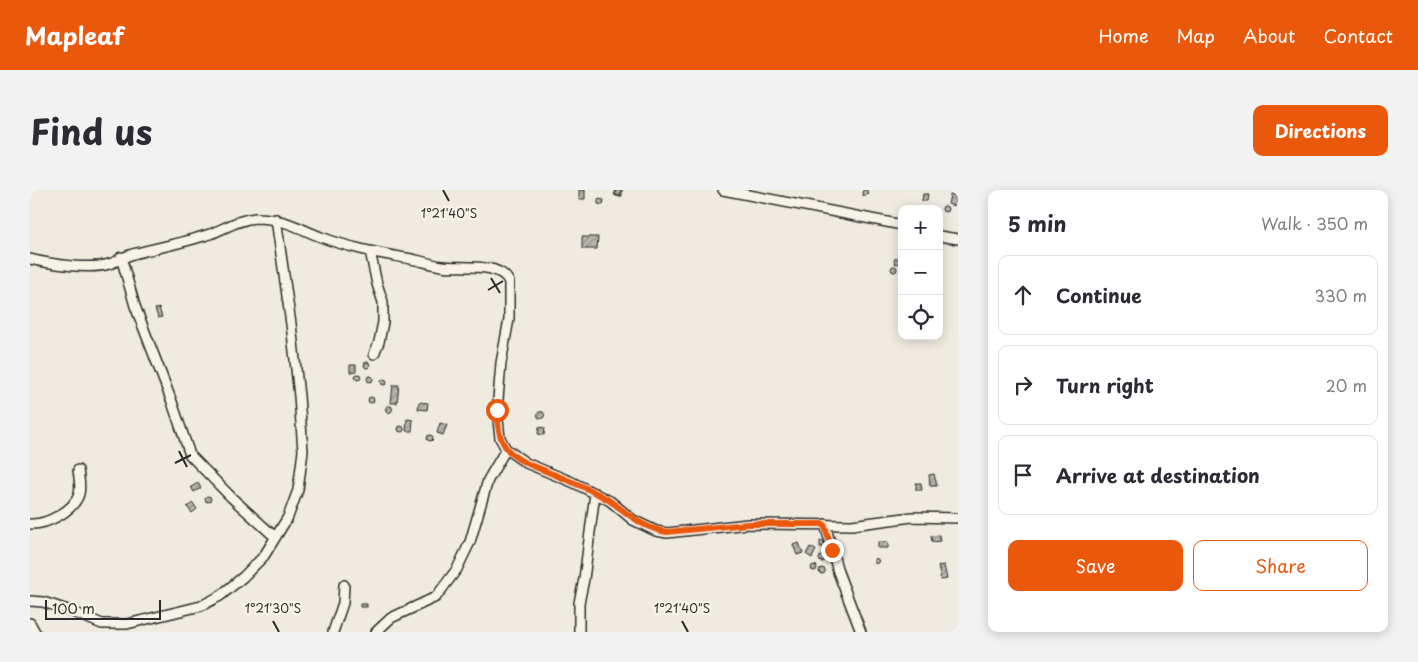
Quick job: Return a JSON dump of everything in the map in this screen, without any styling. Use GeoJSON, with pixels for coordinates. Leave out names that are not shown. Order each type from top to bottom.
{"type":"FeatureCollection","features":[{"type":"Feature","properties":{"kind":"street"},"geometry":{"type":"LineString","coordinates":[[723,190],[748,192],[898,224]]}},
{"type":"Feature","properties":{"kind":"street"},"geometry":{"type":"LineString","coordinates":[[30,259],[86,266],[108,264],[121,257],[212,233],[238,222],[255,218],[276,219],[321,237],[370,251],[444,266],[489,268],[507,278],[509,282],[508,319],[497,410],[500,438],[506,449],[526,463],[572,482],[610,501],[633,520],[656,531],[667,532],[748,524],[852,525],[912,518],[958,518]]}},
{"type":"Feature","properties":{"kind":"street"},"geometry":{"type":"LineString","coordinates":[[30,601],[43,602],[102,624],[127,624],[201,606],[220,596],[264,556],[288,517],[298,490],[303,451],[296,369],[276,219]]}},
{"type":"Feature","properties":{"kind":"street"},"geometry":{"type":"LineString","coordinates":[[943,237],[958,240]]}},
{"type":"Feature","properties":{"kind":"street"},"geometry":{"type":"LineString","coordinates":[[370,251],[383,302],[383,322],[379,342],[374,354]]}},
{"type":"Feature","properties":{"kind":"street"},"geometry":{"type":"LineString","coordinates":[[121,257],[135,306],[190,455],[232,498],[275,537]]}},
{"type":"Feature","properties":{"kind":"street"},"geometry":{"type":"LineString","coordinates":[[376,632],[390,618],[436,597],[457,569],[470,542],[488,480],[506,449]]}},
{"type":"Feature","properties":{"kind":"street"},"geometry":{"type":"LineString","coordinates":[[30,524],[51,520],[68,508],[78,496],[80,486],[78,470]]}},
{"type":"Feature","properties":{"kind":"street"},"geometry":{"type":"LineString","coordinates":[[579,632],[579,603],[584,579],[594,493]]}},
{"type":"Feature","properties":{"kind":"street"},"geometry":{"type":"LineString","coordinates":[[824,524],[838,572],[861,632]]}},
{"type":"Feature","properties":{"kind":"street"},"geometry":{"type":"LineString","coordinates":[[333,632],[342,603],[344,585]]}},
{"type":"Feature","properties":{"kind":"street"},"geometry":{"type":"LineString","coordinates":[[30,623],[35,632]]}},
{"type":"Feature","properties":{"kind":"building"},"geometry":{"type":"Polygon","coordinates":[[[579,190],[585,190],[585,199],[579,199],[579,190]]]}},
{"type":"Feature","properties":{"kind":"building"},"geometry":{"type":"Polygon","coordinates":[[[616,190],[622,190],[622,196],[616,196],[616,190]]]}},
{"type":"Feature","properties":{"kind":"building"},"geometry":{"type":"Polygon","coordinates":[[[616,190],[621,190],[620,197],[614,195],[616,190]]]}},
{"type":"Feature","properties":{"kind":"building"},"geometry":{"type":"Polygon","coordinates":[[[865,190],[868,193],[865,196],[862,193],[865,190]]]}},
{"type":"Feature","properties":{"kind":"building"},"geometry":{"type":"Polygon","coordinates":[[[923,194],[928,194],[927,201],[922,201],[923,194]]]}},
{"type":"Feature","properties":{"kind":"building"},"geometry":{"type":"Polygon","coordinates":[[[950,195],[956,196],[954,206],[948,204],[950,195]]]}},
{"type":"Feature","properties":{"kind":"building"},"geometry":{"type":"Polygon","coordinates":[[[598,199],[604,200],[603,205],[598,204],[598,199]]]}},
{"type":"Feature","properties":{"kind":"building"},"geometry":{"type":"Polygon","coordinates":[[[943,207],[947,207],[947,211],[943,211],[943,207]]]}},
{"type":"Feature","properties":{"kind":"building"},"geometry":{"type":"Polygon","coordinates":[[[582,237],[598,237],[597,249],[582,249],[582,237]]]}},
{"type":"Feature","properties":{"kind":"building"},"geometry":{"type":"Polygon","coordinates":[[[897,258],[898,264],[897,264],[894,261],[897,258]]]}},
{"type":"Feature","properties":{"kind":"building"},"geometry":{"type":"Polygon","coordinates":[[[894,266],[897,269],[894,272],[891,269],[894,266]]]}},
{"type":"Feature","properties":{"kind":"building"},"geometry":{"type":"Polygon","coordinates":[[[159,308],[162,317],[158,318],[155,309],[159,308]]]}},
{"type":"Feature","properties":{"kind":"building"},"geometry":{"type":"Polygon","coordinates":[[[367,362],[370,365],[367,368],[364,365],[367,362]]]}},
{"type":"Feature","properties":{"kind":"building"},"geometry":{"type":"Polygon","coordinates":[[[350,365],[356,365],[356,372],[350,373],[350,365]]]}},
{"type":"Feature","properties":{"kind":"building"},"geometry":{"type":"Polygon","coordinates":[[[358,374],[361,377],[358,380],[355,377],[358,374]]]}},
{"type":"Feature","properties":{"kind":"building"},"geometry":{"type":"Polygon","coordinates":[[[370,376],[373,379],[370,382],[367,379],[370,376]]]}},
{"type":"Feature","properties":{"kind":"building"},"geometry":{"type":"Polygon","coordinates":[[[384,379],[387,382],[384,385],[381,382],[384,379]]]}},
{"type":"Feature","properties":{"kind":"building"},"geometry":{"type":"Polygon","coordinates":[[[393,385],[399,385],[397,403],[391,403],[393,385]]]}},
{"type":"Feature","properties":{"kind":"building"},"geometry":{"type":"Polygon","coordinates":[[[371,397],[374,400],[371,403],[368,400],[371,397]]]}},
{"type":"Feature","properties":{"kind":"building"},"geometry":{"type":"Polygon","coordinates":[[[419,402],[428,403],[427,410],[418,409],[419,402]]]}},
{"type":"Feature","properties":{"kind":"building"},"geometry":{"type":"Polygon","coordinates":[[[389,406],[392,409],[389,412],[386,409],[389,406]]]}},
{"type":"Feature","properties":{"kind":"building"},"geometry":{"type":"Polygon","coordinates":[[[541,412],[544,415],[541,418],[538,415],[541,412]]]}},
{"type":"Feature","properties":{"kind":"building"},"geometry":{"type":"Polygon","coordinates":[[[407,419],[413,420],[412,431],[406,431],[407,419]]]}},
{"type":"Feature","properties":{"kind":"building"},"geometry":{"type":"Polygon","coordinates":[[[440,423],[447,425],[443,435],[437,433],[440,423]]]}},
{"type":"Feature","properties":{"kind":"building"},"geometry":{"type":"Polygon","coordinates":[[[401,426],[404,429],[401,432],[398,429],[401,426]]]}},
{"type":"Feature","properties":{"kind":"building"},"geometry":{"type":"Polygon","coordinates":[[[539,427],[545,428],[544,435],[538,434],[539,427]]]}},
{"type":"Feature","properties":{"kind":"building"},"geometry":{"type":"Polygon","coordinates":[[[430,435],[433,438],[430,441],[427,438],[430,435]]]}},
{"type":"Feature","properties":{"kind":"building"},"geometry":{"type":"Polygon","coordinates":[[[934,474],[937,486],[930,486],[929,475],[934,474]]]}},
{"type":"Feature","properties":{"kind":"building"},"geometry":{"type":"Polygon","coordinates":[[[198,483],[201,488],[194,492],[191,487],[198,483]]]}},
{"type":"Feature","properties":{"kind":"building"},"geometry":{"type":"Polygon","coordinates":[[[916,483],[921,483],[922,490],[916,490],[916,483]]]}},
{"type":"Feature","properties":{"kind":"building"},"geometry":{"type":"Polygon","coordinates":[[[208,496],[211,499],[208,502],[205,499],[208,496]]]}},
{"type":"Feature","properties":{"kind":"building"},"geometry":{"type":"Polygon","coordinates":[[[193,503],[197,509],[192,513],[187,507],[193,503]]]}},
{"type":"Feature","properties":{"kind":"building"},"geometry":{"type":"Polygon","coordinates":[[[939,535],[940,541],[932,542],[931,536],[939,535]]]}},
{"type":"Feature","properties":{"kind":"building"},"geometry":{"type":"Polygon","coordinates":[[[820,541],[827,541],[827,547],[820,547],[820,541]]]}},
{"type":"Feature","properties":{"kind":"building"},"geometry":{"type":"Polygon","coordinates":[[[878,542],[888,542],[888,548],[878,548],[878,542]]]}},
{"type":"Feature","properties":{"kind":"building"},"geometry":{"type":"Polygon","coordinates":[[[799,543],[803,553],[797,555],[793,545],[799,543]]]}},
{"type":"Feature","properties":{"kind":"building"},"geometry":{"type":"Polygon","coordinates":[[[810,547],[816,550],[812,558],[806,554],[810,547]]]}},
{"type":"Feature","properties":{"kind":"building"},"geometry":{"type":"Polygon","coordinates":[[[822,556],[825,559],[822,562],[819,559],[822,556]]]}},
{"type":"Feature","properties":{"kind":"building"},"geometry":{"type":"Polygon","coordinates":[[[876,558],[879,561],[876,564],[873,561],[876,558]]]}},
{"type":"Feature","properties":{"kind":"building"},"geometry":{"type":"Polygon","coordinates":[[[814,565],[817,568],[814,571],[811,568],[814,565]]]}},
{"type":"Feature","properties":{"kind":"building"},"geometry":{"type":"Polygon","coordinates":[[[944,565],[947,579],[941,580],[938,566],[944,565]]]}},
{"type":"Feature","properties":{"kind":"building"},"geometry":{"type":"Polygon","coordinates":[[[822,568],[825,571],[822,574],[819,571],[822,568]]]}},
{"type":"Feature","properties":{"kind":"building"},"geometry":{"type":"Polygon","coordinates":[[[360,604],[367,604],[367,607],[360,607],[360,604]]]}},
{"type":"Feature","properties":{"kind":"route"},"geometry":{"type":"LineString","coordinates":[[497,410],[500,438],[506,449],[514,456],[610,501],[633,520],[656,531],[667,532],[748,524],[824,524],[832,550]]}}]}
